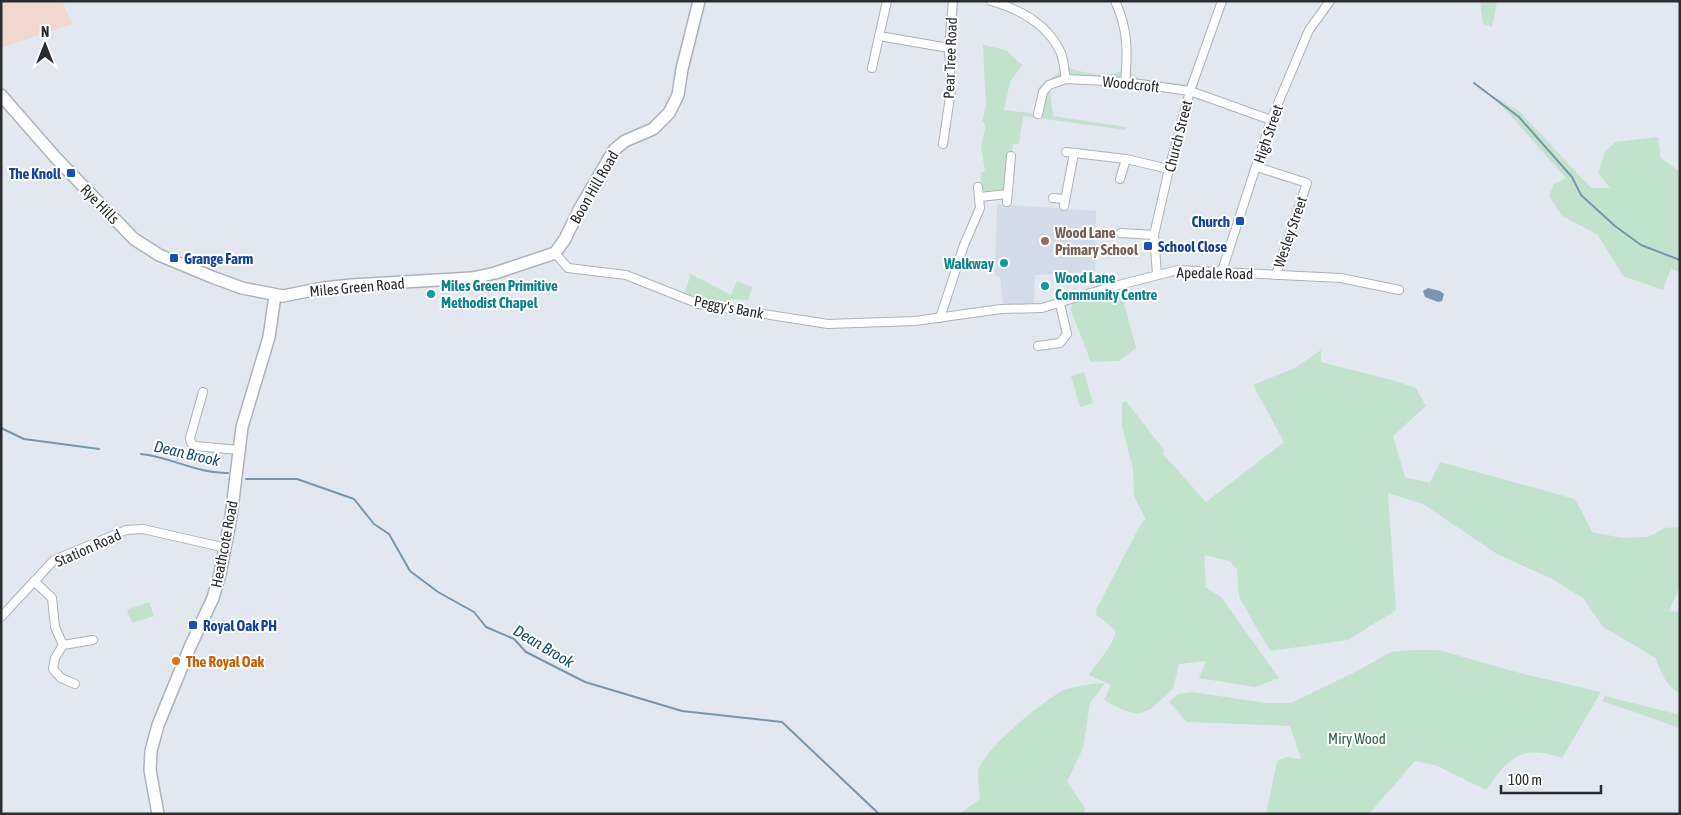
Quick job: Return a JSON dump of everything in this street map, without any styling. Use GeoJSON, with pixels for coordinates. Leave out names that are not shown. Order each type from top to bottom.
{"type":"FeatureCollection","features":[{"type":"Feature","properties":{"kind":"street","name":"Boon Hill Road"},"geometry":{"type":"LineString","coordinates":[[555,253],[565,239],[579,210],[614,150],[625,141],[653,129],[675,105],[699,1]]}},
{"type":"Feature","properties":{"kind":"street"},"geometry":{"type":"LineString","coordinates":[[872,68],[887,1]]}},
{"type":"Feature","properties":{"kind":"street","name":"Pear Tree Road"},"geometry":{"type":"LineString","coordinates":[[943,144],[951,90],[949,48],[953,1]]}},
{"type":"Feature","properties":{"kind":"street"},"geometry":{"type":"LineString","coordinates":[[991,1],[1009,6],[1041,26],[1061,53],[1066,79]]}},
{"type":"Feature","properties":{"kind":"street"},"geometry":{"type":"LineString","coordinates":[[1115,1],[1125,26],[1128,54],[1125,82]]}},
{"type":"Feature","properties":{"kind":"street","name":"Church Street"},"geometry":{"type":"LineString","coordinates":[[1157,274],[1154,235],[1169,169],[1190,91],[1222,1]]}},
{"type":"Feature","properties":{"kind":"street","name":"High Street"},"geometry":{"type":"LineString","coordinates":[[1218,272],[1223,268],[1271,120],[1309,30],[1330,1]]}},
{"type":"Feature","properties":{"kind":"street"},"geometry":{"type":"LineString","coordinates":[[879,36],[949,48]]}},
{"type":"Feature","properties":{"kind":"street","name":"Woodcroft"},"geometry":{"type":"LineString","coordinates":[[1038,114],[1043,92],[1049,84],[1066,79],[1125,82],[1190,91],[1271,120]]}},
{"type":"Feature","properties":{"kind":"street","name":"Rye Hills"},"geometry":{"type":"LineString","coordinates":[[1,95],[56,158],[134,238],[159,255],[223,281],[275,296]]}},
{"type":"Feature","properties":{"kind":"street"},"geometry":{"type":"LineString","coordinates":[[1053,198],[1064,202],[1070,153],[1126,159],[1169,169]]}},
{"type":"Feature","properties":{"kind":"street"},"geometry":{"type":"LineString","coordinates":[[980,197],[1007,198],[1011,156]]}},
{"type":"Feature","properties":{"kind":"street"},"geometry":{"type":"LineString","coordinates":[[1120,179],[1126,159]]}},
{"type":"Feature","properties":{"kind":"street","name":"Wesley Street"},"geometry":{"type":"LineString","coordinates":[[1257,167],[1307,183],[1276,275]]}},
{"type":"Feature","properties":{"kind":"street"},"geometry":{"type":"LineString","coordinates":[[940,318],[964,245],[980,208],[978,187]]}},
{"type":"Feature","properties":{"kind":"street"},"geometry":{"type":"LineString","coordinates":[[1121,233],[1154,235]]}},
{"type":"Feature","properties":{"kind":"street","name":"Miles Green Road"},"geometry":{"type":"LineString","coordinates":[[275,296],[352,285],[472,278],[504,271],[555,253]]}},
{"type":"Feature","properties":{"kind":"street","name":"Peggy's Bank"},"geometry":{"type":"LineString","coordinates":[[555,253],[568,268],[626,275],[699,304],[828,324],[915,322]]}},
{"type":"Feature","properties":{"kind":"street","name":"Apedale Road"},"geometry":{"type":"LineString","coordinates":[[915,322],[1001,309],[1042,308],[1157,274],[1178,270],[1341,278],[1400,290]]}},
{"type":"Feature","properties":{"kind":"street","name":"Heathcote Road"},"geometry":{"type":"LineString","coordinates":[[158,814],[150,770],[153,744],[158,725],[186,655],[213,598],[226,548],[247,404],[269,337],[275,296]]}},
{"type":"Feature","properties":{"kind":"street"},"geometry":{"type":"LineString","coordinates":[[1038,346],[1060,343],[1067,334],[1060,304]]}},
{"type":"Feature","properties":{"kind":"street"},"geometry":{"type":"LineString","coordinates":[[203,392],[190,438],[191,443],[195,446],[239,450]]}},
{"type":"Feature","properties":{"kind":"street","name":"Station Road"},"geometry":{"type":"LineString","coordinates":[[1,617],[54,560],[131,529],[226,548]]}},
{"type":"Feature","properties":{"kind":"street"},"geometry":{"type":"LineString","coordinates":[[34,581],[52,598],[55,628],[63,645]]}},
{"type":"Feature","properties":{"kind":"street"},"geometry":{"type":"LineString","coordinates":[[74,684],[60,678],[53,669],[55,658],[63,645],[93,640]]}},
{"type":"Feature","properties":{"kind":"shaded area"},"geometry":{"type":"Polygon","coordinates":[[[1,1],[62,1],[72,24],[1,48],[1,1]]]}},
{"type":"Feature","properties":{"kind":"shaded area","name":"Wood Lane Primary School"},"geometry":{"type":"Polygon","coordinates":[[[997,204],[1096,211],[1095,272],[1035,275],[1034,304],[1003,304],[1000,277],[995,276],[997,204]]]}},
{"type":"Feature","properties":{"kind":"green space"},"geometry":{"type":"Polygon","coordinates":[[[1480,1],[1497,1],[1492,27],[1483,24],[1480,1]]]}},
{"type":"Feature","properties":{"kind":"green space"},"geometry":{"type":"Polygon","coordinates":[[[983,45],[1006,50],[1022,65],[1010,82],[1004,110],[1038,114],[1043,92],[1037,90],[1041,85],[1064,70],[1063,66],[1087,73],[1103,75],[1126,69],[1140,79],[1192,85],[1190,91],[1066,79],[1049,85],[1053,116],[1126,127],[1126,130],[1023,116],[1019,144],[1013,144],[1007,194],[980,197],[981,172],[985,171],[981,146],[986,125],[982,121],[986,106],[983,45]]]}},
{"type":"Feature","properties":{"kind":"green space"},"geometry":{"type":"Polygon","coordinates":[[[1494,97],[1519,111],[1591,188],[1610,188],[1598,173],[1605,152],[1615,142],[1658,137],[1661,158],[1680,172],[1680,273],[1671,268],[1663,290],[1623,276],[1598,235],[1562,216],[1549,196],[1554,184],[1566,178],[1494,97]]]}},
{"type":"Feature","properties":{"kind":"green space"},"geometry":{"type":"Polygon","coordinates":[[[691,274],[731,295],[737,281],[752,287],[748,300],[731,299],[731,305],[702,300],[684,294],[691,274]]]}},
{"type":"Feature","properties":{"kind":"green space"},"geometry":{"type":"Polygon","coordinates":[[[1120,289],[1136,348],[1119,361],[1091,362],[1070,308],[1074,302],[1120,289]]]}},
{"type":"Feature","properties":{"kind":"green space"},"geometry":{"type":"Polygon","coordinates":[[[1321,350],[1321,362],[1416,388],[1426,406],[1393,436],[1405,477],[1430,483],[1440,462],[1575,499],[1592,532],[1622,538],[1648,537],[1665,528],[1680,527],[1680,586],[1669,611],[1680,612],[1680,694],[1665,679],[1656,658],[1603,627],[1583,598],[1554,580],[1497,554],[1423,504],[1388,493],[1396,610],[1348,640],[1270,651],[1239,597],[1237,569],[1229,561],[1205,555],[1205,587],[1221,597],[1279,678],[1255,687],[1199,678],[1206,661],[1179,664],[1173,689],[1151,709],[1138,714],[1125,711],[1104,700],[1111,685],[1089,675],[1113,640],[1115,631],[1096,615],[1097,608],[1142,522],[1146,520],[1134,496],[1133,469],[1122,426],[1122,403],[1126,401],[1164,450],[1163,454],[1206,502],[1284,442],[1253,385],[1295,368],[1321,350]]]}},
{"type":"Feature","properties":{"kind":"green space"},"geometry":{"type":"Polygon","coordinates":[[[1084,372],[1093,403],[1080,407],[1071,376],[1084,372]]]}},
{"type":"Feature","properties":{"kind":"green space"},"geometry":{"type":"Polygon","coordinates":[[[149,602],[154,616],[132,623],[127,610],[149,602]]]}},
{"type":"Feature","properties":{"kind":"green space","name":"Miry Wood"},"geometry":{"type":"Polygon","coordinates":[[[1439,650],[1516,672],[1601,692],[1562,758],[1536,752],[1518,756],[1502,769],[1486,790],[1435,765],[1415,761],[1369,814],[1266,814],[1277,761],[1287,757],[1301,759],[1290,726],[1187,722],[1169,702],[1178,694],[1192,692],[1266,703],[1291,703],[1391,652],[1439,650]]]}},
{"type":"Feature","properties":{"kind":"green space"},"geometry":{"type":"Polygon","coordinates":[[[1105,683],[1090,703],[1083,748],[1067,782],[1085,808],[1084,814],[959,814],[980,799],[979,768],[993,748],[1018,724],[1046,701],[1067,689],[1105,683]]]}},
{"type":"Feature","properties":{"kind":"green space"},"geometry":{"type":"Polygon","coordinates":[[[1605,696],[1680,715],[1680,728],[1602,701],[1605,696]]]}},
{"type":"Feature","properties":{"kind":"water"},"geometry":{"type":"Polygon","coordinates":[[[1428,288],[1444,294],[1442,301],[1438,302],[1425,297],[1423,291],[1428,288]]]}},
{"type":"Feature","properties":{"kind":"waterway"},"geometry":{"type":"LineString","coordinates":[[1474,83],[1519,117],[1572,177],[1581,195],[1615,226],[1641,245],[1680,260]]}},
{"type":"Feature","properties":{"kind":"waterway","name":"Dean Brook"},"geometry":{"type":"LineString","coordinates":[[1,428],[24,439],[99,449]]}},
{"type":"Feature","properties":{"kind":"waterway","name":"Dean Brook"},"geometry":{"type":"LineString","coordinates":[[141,454],[163,458],[206,471],[228,473]]}},
{"type":"Feature","properties":{"kind":"waterway","name":"Dean Brook"},"geometry":{"type":"LineString","coordinates":[[246,479],[297,479],[354,499],[374,524],[389,534],[410,571],[438,592],[474,612],[486,627],[514,639],[526,652],[585,682],[682,711],[782,722],[879,814]]}},
{"type":"Feature","properties":{"kind":"place","name":"The Knoll"},"geometry":{"type":"Point","coordinates":[71,173]}},
{"type":"Feature","properties":{"kind":"place","name":"Church"},"geometry":{"type":"Point","coordinates":[1240,221]}},
{"type":"Feature","properties":{"kind":"place","name":"Wood Lane Primary School"},"geometry":{"type":"Point","coordinates":[1045,241]}},
{"type":"Feature","properties":{"kind":"place","name":"School Close"},"geometry":{"type":"Point","coordinates":[1148,246]}},
{"type":"Feature","properties":{"kind":"place","name":"Grange Farm"},"geometry":{"type":"Point","coordinates":[174,258]}},
{"type":"Feature","properties":{"kind":"place","name":"Walkway"},"geometry":{"type":"Point","coordinates":[1004,263]}},
{"type":"Feature","properties":{"kind":"place","name":"Wood Lane Community Centre"},"geometry":{"type":"Point","coordinates":[1045,286]}},
{"type":"Feature","properties":{"kind":"place","name":"Miles Green Primitive Methodist Chapel"},"geometry":{"type":"Point","coordinates":[431,294]}},
{"type":"Feature","properties":{"kind":"place","name":"Royal Oak PH"},"geometry":{"type":"Point","coordinates":[193,625]}},
{"type":"Feature","properties":{"kind":"place","name":"The Royal Oak"},"geometry":{"type":"Point","coordinates":[176,661]}}]}
